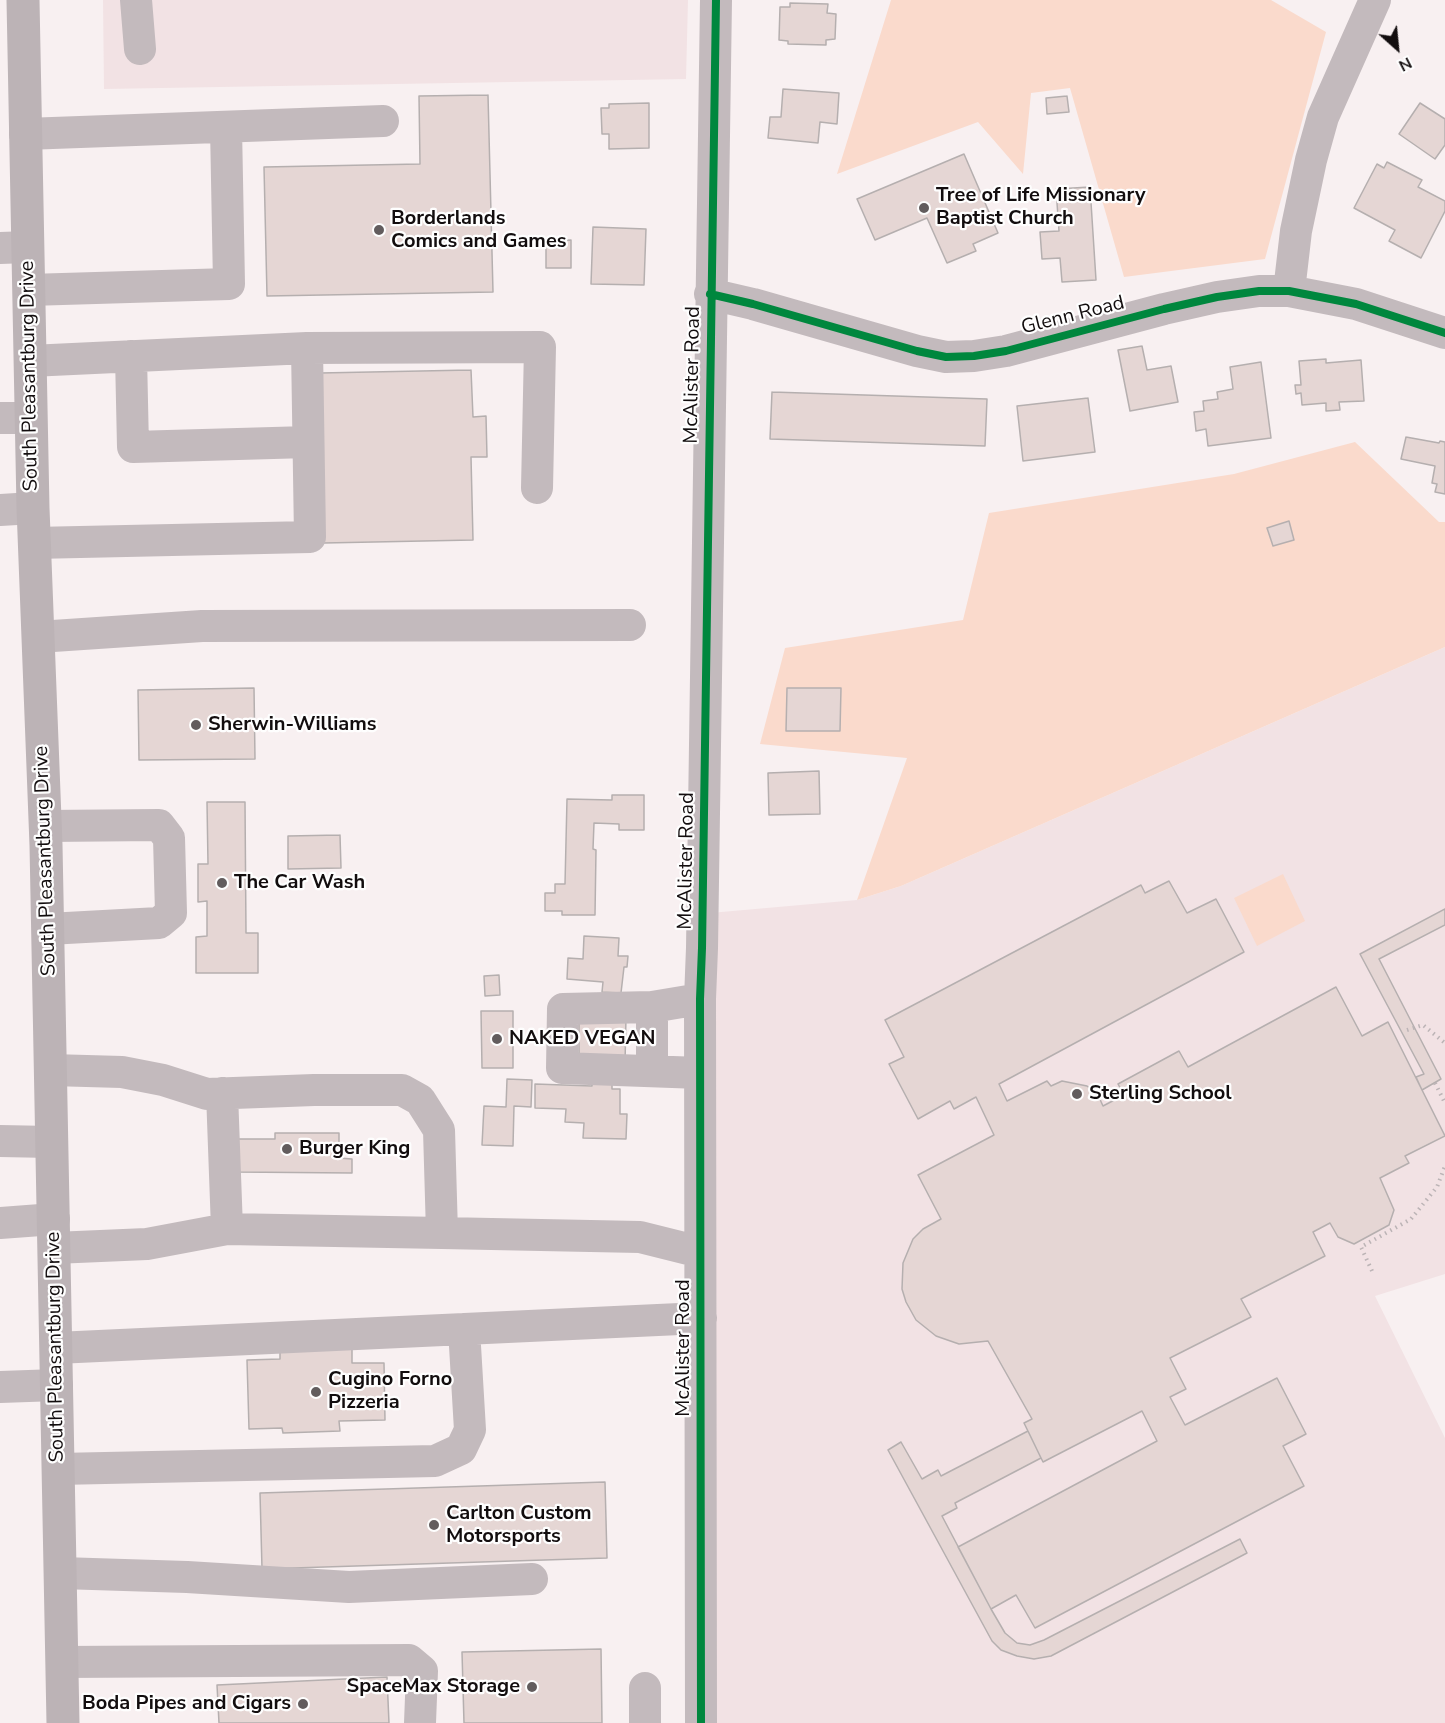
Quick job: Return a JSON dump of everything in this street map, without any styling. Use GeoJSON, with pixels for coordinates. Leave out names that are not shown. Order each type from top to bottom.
{"type":"FeatureCollection","features":[{"type":"Feature","properties":{"kind":"main road","name":"South Pleasantburg Drive"},"geometry":{"type":"LineString","coordinates":[[23,0],[26,134],[14,248],[29,290],[30,361],[16,418],[33,507],[46,826],[63,1723]]}},
{"type":"Feature","properties":{"kind":"street"},"geometry":{"type":"LineString","coordinates":[[136,0],[140,49]]}},
{"type":"Feature","properties":{"kind":"street","name":"McAlister Road"},"geometry":{"type":"LineString","coordinates":[[701,1723],[700,999],[716,0]]}},
{"type":"Feature","properties":{"kind":"street"},"geometry":{"type":"LineString","coordinates":[[1289,291],[1296,231],[1323,117],[1375,0]]}},
{"type":"Feature","properties":{"kind":"street"},"geometry":{"type":"LineString","coordinates":[[26,134],[382,121]]}},
{"type":"Feature","properties":{"kind":"street"},"geometry":{"type":"LineString","coordinates":[[29,290],[229,284],[226,127]]}},
{"type":"Feature","properties":{"kind":"street","name":"Glenn Road"},"geometry":{"type":"LineString","coordinates":[[710,294],[946,357],[974,357],[1017,348],[1217,297],[1259,291],[1289,291],[1356,304],[1445,333]]}},
{"type":"Feature","properties":{"kind":"street"},"geometry":{"type":"LineString","coordinates":[[30,361],[307,348],[540,347],[537,489]]}},
{"type":"Feature","properties":{"kind":"street"},"geometry":{"type":"LineString","coordinates":[[34,543],[310,537],[307,348]]}},
{"type":"Feature","properties":{"kind":"street"},"geometry":{"type":"LineString","coordinates":[[131,356],[133,447],[308,442]]}},
{"type":"Feature","properties":{"kind":"street"},"geometry":{"type":"LineString","coordinates":[[0,510],[33,507]]}},
{"type":"Feature","properties":{"kind":"street"},"geometry":{"type":"LineString","coordinates":[[38,637],[202,626],[630,625]]}},
{"type":"Feature","properties":{"kind":"street"},"geometry":{"type":"LineString","coordinates":[[46,826],[159,825],[169,838],[171,914],[159,924],[48,929]]}},
{"type":"Feature","properties":{"kind":"street"},"geometry":{"type":"LineString","coordinates":[[700,999],[652,1007],[563,1009],[562,1068],[700,1073]]}},
{"type":"Feature","properties":{"kind":"street"},"geometry":{"type":"LineString","coordinates":[[652,1007],[652,1071]]}},
{"type":"Feature","properties":{"kind":"street"},"geometry":{"type":"LineString","coordinates":[[51,1070],[122,1072],[163,1080],[207,1094],[314,1090],[402,1090],[420,1100],[439,1130],[442,1233]]}},
{"type":"Feature","properties":{"kind":"street"},"geometry":{"type":"LineString","coordinates":[[222,1093],[227,1229]]}},
{"type":"Feature","properties":{"kind":"street"},"geometry":{"type":"LineString","coordinates":[[0,1140],[51,1142]]}},
{"type":"Feature","properties":{"kind":"street"},"geometry":{"type":"LineString","coordinates":[[0,1223],[54,1233],[147,1244],[227,1229],[640,1237],[700,1252]]}},
{"type":"Feature","properties":{"kind":"street"},"geometry":{"type":"LineString","coordinates":[[56,1348],[701,1318]]}},
{"type":"Feature","properties":{"kind":"street"},"geometry":{"type":"LineString","coordinates":[[58,1469],[435,1461],[461,1449],[470,1430],[464,1329]]}},
{"type":"Feature","properties":{"kind":"street"},"geometry":{"type":"LineString","coordinates":[[0,1386],[57,1385]]}},
{"type":"Feature","properties":{"kind":"street"},"geometry":{"type":"LineString","coordinates":[[61,1573],[187,1577],[349,1587],[532,1579]]}},
{"type":"Feature","properties":{"kind":"street"},"geometry":{"type":"LineString","coordinates":[[62,1662],[409,1660],[422,1671],[420,1723]]}},
{"type":"Feature","properties":{"kind":"street"},"geometry":{"type":"LineString","coordinates":[[645,1688],[645,1723]]}},
{"type":"Feature","properties":{"kind":"path"},"geometry":{"type":"LineString","coordinates":[[1407,1030],[1423,1025],[1445,1042]]}},
{"type":"Feature","properties":{"kind":"path"},"geometry":{"type":"LineString","coordinates":[[1435,1083],[1445,1103]]}},
{"type":"Feature","properties":{"kind":"path"},"geometry":{"type":"LineString","coordinates":[[1372,1271],[1361,1247],[1411,1219],[1437,1187],[1445,1166]]}},
{"type":"Feature","properties":{"kind":"shaded area"},"geometry":{"type":"Polygon","coordinates":[[[103,0],[688,0],[686,79],[104,89],[103,0]]]}},
{"type":"Feature","properties":{"kind":"shaded area"},"geometry":{"type":"Polygon","coordinates":[[[891,0],[1271,0],[1326,32],[1265,259],[1124,277],[1070,88],[1031,93],[1023,174],[978,122],[837,174],[891,0]]]}},
{"type":"Feature","properties":{"kind":"shaded area"},"geometry":{"type":"Polygon","coordinates":[[[1355,442],[1439,522],[1445,522],[1445,647],[901,886],[857,900],[907,758],[760,744],[785,648],[963,620],[989,513],[1234,474],[1355,442]]]}},
{"type":"Feature","properties":{"kind":"shaded area","name":"Sterling School"},"geometry":{"type":"Polygon","coordinates":[[[1445,647],[1445,1274],[1375,1296],[1445,1438],[1445,1723],[708,1723],[710,913],[857,900],[901,886],[1445,647]]]}},
{"type":"Feature","properties":{"kind":"shaded area"},"geometry":{"type":"Polygon","coordinates":[[[1283,874],[1305,921],[1257,946],[1234,898],[1283,874]]]}},
{"type":"Feature","properties":{"kind":"building"},"geometry":{"type":"Polygon","coordinates":[[[790,3],[828,4],[827,13],[836,14],[835,39],[826,40],[826,45],[788,44],[788,41],[779,40],[780,7],[790,7],[790,3]]]}},
{"type":"Feature","properties":{"kind":"building"},"geometry":{"type":"Polygon","coordinates":[[[783,89],[839,93],[837,124],[820,122],[818,143],[768,138],[770,117],[781,117],[783,89]]]}},
{"type":"Feature","properties":{"kind":"building","name":"Borderlands Comics and Games"},"geometry":{"type":"Polygon","coordinates":[[[488,95],[493,292],[267,296],[264,167],[420,164],[419,96],[488,95]]]}},
{"type":"Feature","properties":{"kind":"building"},"geometry":{"type":"Polygon","coordinates":[[[1067,96],[1069,112],[1047,114],[1046,98],[1067,96]]]}},
{"type":"Feature","properties":{"kind":"building"},"geometry":{"type":"Polygon","coordinates":[[[649,103],[649,148],[609,149],[609,134],[602,134],[601,108],[609,108],[609,104],[649,103]]]}},
{"type":"Feature","properties":{"kind":"building"},"geometry":{"type":"Polygon","coordinates":[[[1420,103],[1445,119],[1445,145],[1435,159],[1399,134],[1420,103]]]}},
{"type":"Feature","properties":{"kind":"building","name":"Tree of Life Missionary Baptist Church"},"geometry":{"type":"Polygon","coordinates":[[[964,154],[998,233],[973,244],[976,251],[947,263],[927,218],[875,240],[857,199],[964,154]]]}},
{"type":"Feature","properties":{"kind":"building"},"geometry":{"type":"Polygon","coordinates":[[[1387,162],[1422,180],[1418,187],[1445,201],[1445,211],[1421,258],[1389,241],[1395,230],[1354,208],[1377,164],[1384,168],[1387,162]]]}},
{"type":"Feature","properties":{"kind":"building"},"geometry":{"type":"Polygon","coordinates":[[[1090,187],[1096,280],[1062,282],[1060,258],[1042,259],[1040,232],[1059,231],[1056,189],[1090,187]]]}},
{"type":"Feature","properties":{"kind":"building"},"geometry":{"type":"Polygon","coordinates":[[[593,227],[646,229],[644,285],[591,284],[593,227]]]}},
{"type":"Feature","properties":{"kind":"building"},"geometry":{"type":"Polygon","coordinates":[[[571,240],[571,268],[546,268],[546,241],[571,240]]]}},
{"type":"Feature","properties":{"kind":"building"},"geometry":{"type":"Polygon","coordinates":[[[1142,346],[1147,370],[1171,366],[1178,402],[1130,411],[1118,350],[1142,346]]]}},
{"type":"Feature","properties":{"kind":"building"},"geometry":{"type":"Polygon","coordinates":[[[1326,359],[1326,363],[1361,360],[1364,401],[1339,402],[1340,410],[1326,411],[1326,403],[1302,405],[1301,393],[1296,394],[1295,385],[1301,385],[1299,361],[1326,359]]]}},
{"type":"Feature","properties":{"kind":"building"},"geometry":{"type":"Polygon","coordinates":[[[1261,362],[1271,438],[1208,446],[1206,429],[1196,431],[1194,412],[1204,411],[1203,401],[1218,399],[1217,392],[1233,389],[1230,367],[1261,362]]]}},
{"type":"Feature","properties":{"kind":"building"},"geometry":{"type":"Polygon","coordinates":[[[471,370],[473,417],[486,416],[487,457],[471,457],[473,540],[324,543],[320,373],[471,370]]]}},
{"type":"Feature","properties":{"kind":"building"},"geometry":{"type":"Polygon","coordinates":[[[772,392],[987,399],[985,446],[770,439],[772,392]]]}},
{"type":"Feature","properties":{"kind":"building"},"geometry":{"type":"Polygon","coordinates":[[[1088,398],[1095,452],[1023,461],[1017,406],[1088,398]]]}},
{"type":"Feature","properties":{"kind":"building"},"geometry":{"type":"Polygon","coordinates":[[[1406,437],[1445,442],[1445,494],[1435,492],[1437,484],[1432,483],[1435,466],[1401,459],[1406,437]]]}},
{"type":"Feature","properties":{"kind":"building"},"geometry":{"type":"Polygon","coordinates":[[[1289,521],[1294,540],[1273,546],[1267,528],[1289,521]]]}},
{"type":"Feature","properties":{"kind":"building","name":"Sherwin-Williams"},"geometry":{"type":"Polygon","coordinates":[[[254,688],[255,759],[139,760],[138,690],[254,688]]]}},
{"type":"Feature","properties":{"kind":"building"},"geometry":{"type":"Polygon","coordinates":[[[787,688],[841,688],[840,731],[786,731],[787,688]]]}},
{"type":"Feature","properties":{"kind":"building"},"geometry":{"type":"Polygon","coordinates":[[[819,771],[820,814],[769,815],[768,773],[819,771]]]}},
{"type":"Feature","properties":{"kind":"building"},"geometry":{"type":"Polygon","coordinates":[[[612,795],[644,795],[644,830],[619,830],[619,824],[594,823],[595,915],[562,915],[562,911],[545,911],[545,893],[555,893],[555,884],[565,884],[567,799],[612,800],[612,795]]]}},
{"type":"Feature","properties":{"kind":"building","name":"The Car Wash"},"geometry":{"type":"Polygon","coordinates":[[[207,802],[245,802],[246,933],[258,933],[258,973],[196,973],[196,937],[207,936],[207,901],[198,902],[198,864],[208,864],[207,802]]]}},
{"type":"Feature","properties":{"kind":"building"},"geometry":{"type":"Polygon","coordinates":[[[340,835],[341,868],[288,869],[288,836],[340,835]]]}},
{"type":"Feature","properties":{"kind":"building"},"geometry":{"type":"Polygon","coordinates":[[[1169,881],[1187,913],[1216,899],[1244,952],[999,1084],[1007,1101],[1047,1081],[1051,1086],[1062,1081],[1087,1086],[1098,1095],[1103,1106],[1124,1095],[1118,1084],[1179,1051],[1188,1067],[1336,987],[1362,1036],[1388,1022],[1445,1136],[1405,1156],[1409,1163],[1380,1178],[1394,1210],[1389,1225],[1354,1244],[1338,1237],[1330,1223],[1313,1232],[1325,1256],[1241,1299],[1251,1317],[1170,1358],[1186,1389],[1170,1397],[1185,1425],[1277,1378],[1306,1434],[1283,1446],[1304,1486],[1035,1628],[1016,1595],[991,1609],[958,1547],[1157,1441],[1142,1411],[1043,1462],[1024,1423],[1032,1419],[988,1341],[959,1344],[936,1336],[916,1320],[902,1289],[903,1263],[913,1239],[923,1229],[941,1219],[918,1175],[994,1135],[976,1097],[954,1109],[950,1101],[918,1119],[889,1064],[904,1057],[885,1020],[1141,885],[1145,893],[1169,881]]]}},
{"type":"Feature","properties":{"kind":"building"},"geometry":{"type":"Polygon","coordinates":[[[1445,909],[1445,925],[1379,959],[1441,1079],[1422,1090],[1416,1077],[1424,1074],[1360,954],[1445,909]]]}},
{"type":"Feature","properties":{"kind":"building"},"geometry":{"type":"Polygon","coordinates":[[[584,936],[619,938],[618,956],[628,956],[627,967],[624,967],[621,993],[602,992],[603,982],[567,979],[568,958],[583,959],[584,936]]]}},
{"type":"Feature","properties":{"kind":"building"},"geometry":{"type":"Polygon","coordinates":[[[499,975],[500,995],[485,996],[484,976],[499,975]]]}},
{"type":"Feature","properties":{"kind":"building","name":"NAKED VEGAN"},"geometry":{"type":"Polygon","coordinates":[[[481,1011],[513,1011],[513,1068],[482,1068],[481,1011]]]}},
{"type":"Feature","properties":{"kind":"building"},"geometry":{"type":"Polygon","coordinates":[[[579,1014],[626,1017],[625,1064],[579,1059],[579,1014]]]}},
{"type":"Feature","properties":{"kind":"building"},"geometry":{"type":"Polygon","coordinates":[[[507,1079],[532,1080],[531,1107],[514,1106],[513,1146],[482,1145],[484,1106],[506,1107],[507,1079]]]}},
{"type":"Feature","properties":{"kind":"building"},"geometry":{"type":"Polygon","coordinates":[[[592,1080],[612,1080],[612,1089],[620,1089],[620,1114],[627,1114],[626,1139],[583,1138],[584,1123],[565,1122],[566,1109],[535,1108],[535,1084],[592,1086],[592,1080]]]}},
{"type":"Feature","properties":{"kind":"building","name":"Burger King"},"geometry":{"type":"Polygon","coordinates":[[[275,1133],[339,1133],[339,1158],[352,1159],[352,1173],[235,1172],[235,1139],[275,1139],[275,1133]]]}},
{"type":"Feature","properties":{"kind":"building","name":"Cugino Forno Pizzeria"},"geometry":{"type":"Polygon","coordinates":[[[352,1346],[352,1363],[384,1363],[385,1420],[339,1421],[340,1431],[283,1433],[282,1428],[249,1429],[247,1360],[280,1359],[280,1352],[352,1346]]]}},
{"type":"Feature","properties":{"kind":"building"},"geometry":{"type":"Polygon","coordinates":[[[1028,1431],[1041,1458],[955,1503],[957,1508],[942,1516],[1005,1633],[1017,1643],[1030,1645],[1044,1640],[1240,1539],[1247,1553],[1051,1656],[1034,1659],[1001,1650],[992,1641],[888,1450],[901,1442],[922,1479],[938,1470],[941,1476],[1028,1431]]]}},
{"type":"Feature","properties":{"kind":"building","name":"Carlton Custom Motorsports"},"geometry":{"type":"Polygon","coordinates":[[[605,1482],[607,1558],[262,1569],[260,1493],[605,1482]]]}},
{"type":"Feature","properties":{"kind":"building","name":"SpaceMax Storage"},"geometry":{"type":"Polygon","coordinates":[[[601,1649],[602,1723],[464,1723],[462,1652],[601,1649]]]}},
{"type":"Feature","properties":{"kind":"building","name":"Boda Pipes and Cigars"},"geometry":{"type":"Polygon","coordinates":[[[387,1677],[389,1723],[219,1723],[217,1685],[387,1677]]]}},
{"type":"Feature","properties":{"kind":"cycle path"},"geometry":{"type":"LineString","coordinates":[[701,1723],[700,999],[716,0]]}},
{"type":"Feature","properties":{"kind":"cycle path"},"geometry":{"type":"LineString","coordinates":[[710,294],[946,357],[1006,351],[1164,309],[1217,297],[1259,291],[1289,291],[1356,304],[1445,333]]}},
{"type":"Feature","properties":{"kind":"place","name":"Tree of Life Missionary Baptist Church"},"geometry":{"type":"Point","coordinates":[924,208]}},
{"type":"Feature","properties":{"kind":"place","name":"Borderlands Comics and Games"},"geometry":{"type":"Point","coordinates":[379,230]}},
{"type":"Feature","properties":{"kind":"place","name":"Sherwin-Williams"},"geometry":{"type":"Point","coordinates":[196,725]}},
{"type":"Feature","properties":{"kind":"place","name":"The Car Wash"},"geometry":{"type":"Point","coordinates":[222,883]}},
{"type":"Feature","properties":{"kind":"place","name":"NAKED VEGAN"},"geometry":{"type":"Point","coordinates":[497,1039]}},
{"type":"Feature","properties":{"kind":"place","name":"Sterling School"},"geometry":{"type":"Point","coordinates":[1077,1094]}},
{"type":"Feature","properties":{"kind":"place","name":"Burger King"},"geometry":{"type":"Point","coordinates":[287,1149]}},
{"type":"Feature","properties":{"kind":"place","name":"Cugino Forno Pizzeria"},"geometry":{"type":"Point","coordinates":[316,1392]}},
{"type":"Feature","properties":{"kind":"place","name":"Carlton Custom Motorsports"},"geometry":{"type":"Point","coordinates":[434,1525]}},
{"type":"Feature","properties":{"kind":"place","name":"SpaceMax Storage"},"geometry":{"type":"Point","coordinates":[532,1687]}},
{"type":"Feature","properties":{"kind":"place","name":"Boda Pipes and Cigars"},"geometry":{"type":"Point","coordinates":[303,1704]}}]}
